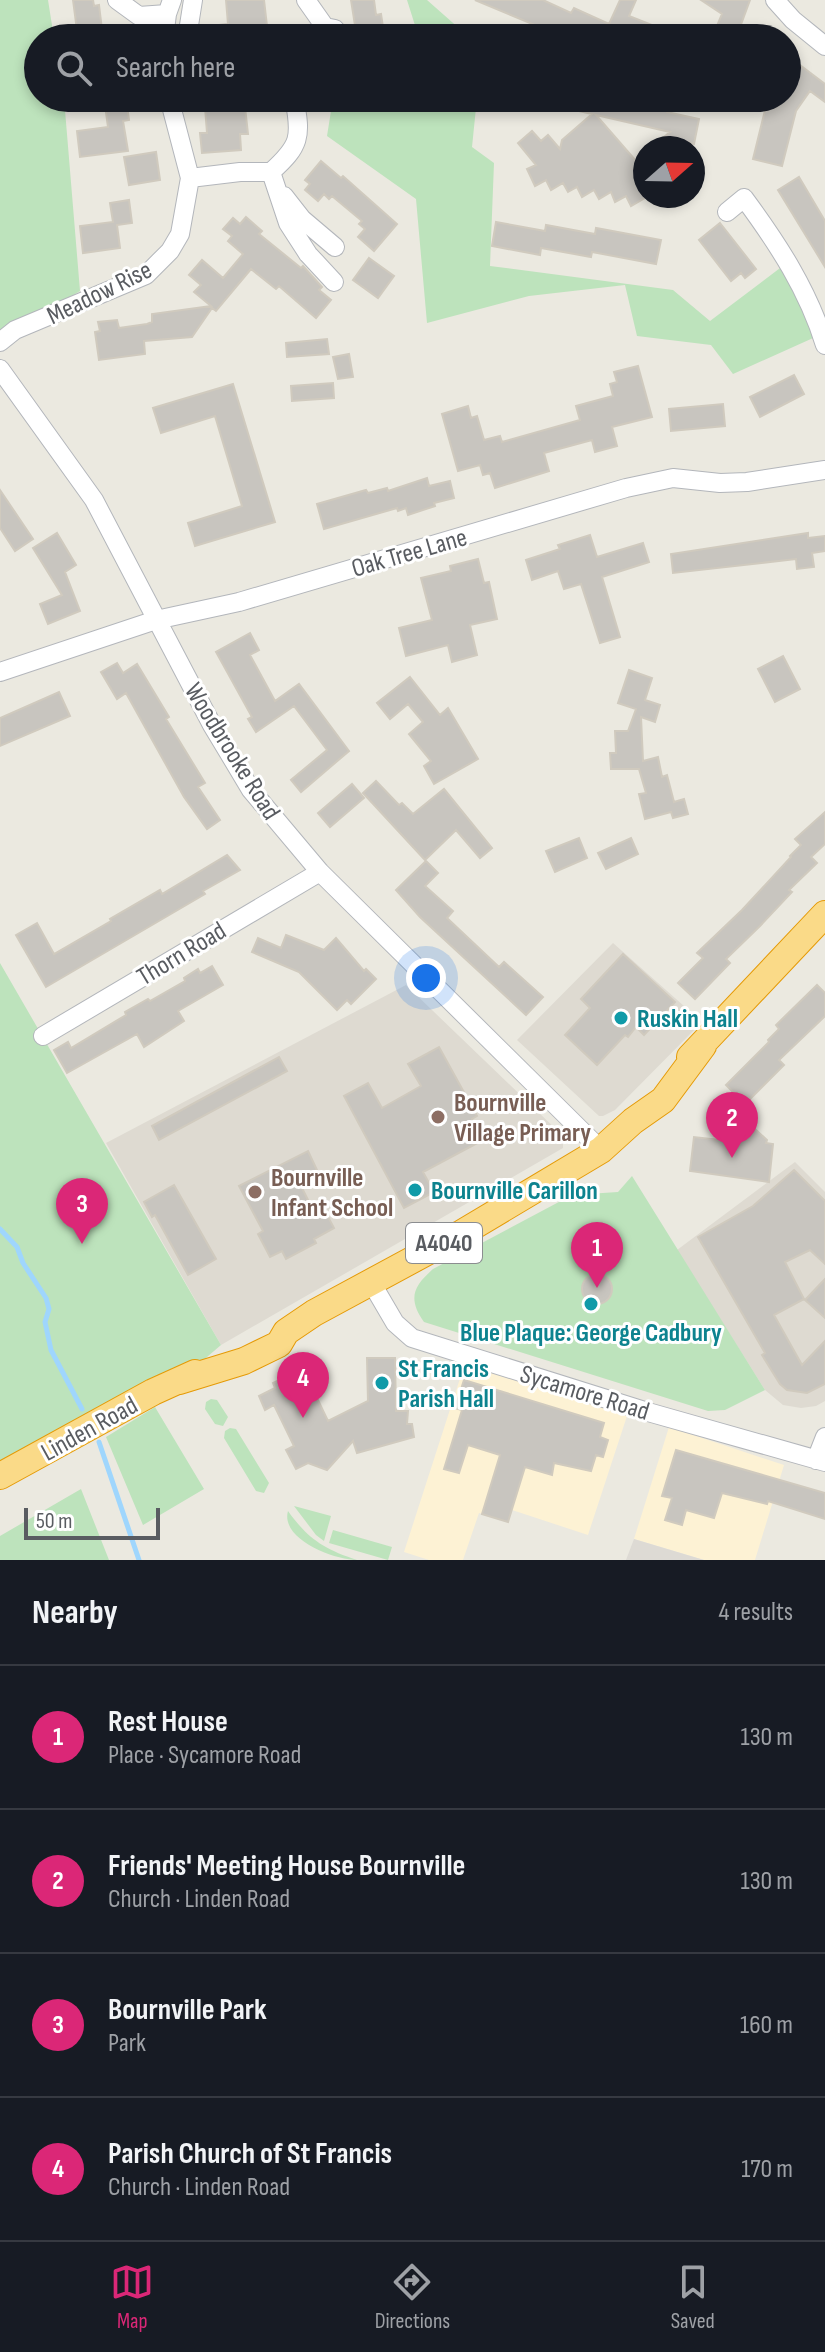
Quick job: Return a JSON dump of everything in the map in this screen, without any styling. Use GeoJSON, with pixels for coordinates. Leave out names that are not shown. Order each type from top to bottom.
{"type":"FeatureCollection","features":[{"type":"Feature","properties":{"kind":"highway","name":"Linden Road"},"geometry":{"type":"LineString","coordinates":[[0,1476],[153,1392],[277,1332],[286,1332],[314,1313],[462,1233],[601,1150],[633,1121],[663,1100],[703,1046],[825,914]]}},
{"type":"Feature","properties":{"kind":"street"},"geometry":{"type":"LineString","coordinates":[[117,0],[139,16],[169,7]]}},
{"type":"Feature","properties":{"kind":"street"},"geometry":{"type":"LineString","coordinates":[[189,24],[193,0]]}},
{"type":"Feature","properties":{"kind":"street"},"geometry":{"type":"LineString","coordinates":[[306,0],[323,24]]}},
{"type":"Feature","properties":{"kind":"street"},"geometry":{"type":"LineString","coordinates":[[775,0],[798,24]]}},
{"type":"Feature","properties":{"kind":"street"},"geometry":{"type":"LineString","coordinates":[[801,26],[825,46]]}},
{"type":"Feature","properties":{"kind":"street","name":"Meadow Rise"},"geometry":{"type":"LineString","coordinates":[[0,342],[15,330],[146,275],[159,265],[180,234],[190,178],[173,112]]}},
{"type":"Feature","properties":{"kind":"street"},"geometry":{"type":"LineString","coordinates":[[295,112],[298,136],[275,181],[288,223],[308,254],[334,282]]}},
{"type":"Feature","properties":{"kind":"street"},"geometry":{"type":"LineString","coordinates":[[190,178],[240,172],[275,181],[302,219],[335,247]]}},
{"type":"Feature","properties":{"kind":"street"},"geometry":{"type":"LineString","coordinates":[[727,212],[748,193],[803,286],[825,345]]}},
{"type":"Feature","properties":{"kind":"street","name":"Woodbrooke Road"},"geometry":{"type":"LineString","coordinates":[[0,369],[94,500],[212,725],[251,790],[320,872],[601,1150]]}},
{"type":"Feature","properties":{"kind":"street","name":"Oak Tree Lane"},"geometry":{"type":"LineString","coordinates":[[0,672],[156,620],[239,602],[626,488],[673,478],[720,483],[747,482],[825,470]]}},
{"type":"Feature","properties":{"kind":"street","name":"Thorn Road"},"geometry":{"type":"LineString","coordinates":[[43,1036],[320,872]]}},
{"type":"Feature","properties":{"kind":"street","name":"Sycamore Road"},"geometry":{"type":"LineString","coordinates":[[371,1282],[395,1323],[412,1338],[648,1412],[820,1461]]}},
{"type":"Feature","properties":{"kind":"street"},"geometry":{"type":"LineString","coordinates":[[820,1461],[825,1437]]}},
{"type":"Feature","properties":{"kind":"shaded area"},"geometry":{"type":"Polygon","coordinates":[[[613,943],[702,1022],[615,1110],[599,1116],[517,1040],[613,943]]]}},
{"type":"Feature","properties":{"kind":"shaded area"},"geometry":{"type":"Polygon","coordinates":[[[406,985],[563,1136],[563,1148],[221,1345],[106,1143],[406,985]]]}},
{"type":"Feature","properties":{"kind":"shaded area"},"geometry":{"type":"Polygon","coordinates":[[[795,1162],[825,1192],[825,1401],[801,1408],[783,1405],[765,1390],[677,1250],[795,1162]]]}},
{"type":"Feature","properties":{"kind":"shaded area"},"geometry":{"type":"Polygon","coordinates":[[[465,1363],[627,1416],[588,1535],[512,1510],[508,1522],[479,1513],[463,1560],[429,1560],[404,1552],[465,1363]]]}},
{"type":"Feature","properties":{"kind":"shaded area"},"geometry":{"type":"Polygon","coordinates":[[[669,1427],[784,1465],[755,1560],[704,1560],[634,1539],[669,1427]]]}},
{"type":"Feature","properties":{"kind":"shaded area"},"geometry":{"type":"Polygon","coordinates":[[[634,1539],[704,1560],[626,1560],[634,1539]]]}},
{"type":"Feature","properties":{"kind":"green space"},"geometry":{"type":"Polygon","coordinates":[[[0,0],[48,0],[52,24],[24,24],[24,112],[65,112],[80,291],[15,330],[0,334],[0,0]]]}},
{"type":"Feature","properties":{"kind":"green space"},"geometry":{"type":"Polygon","coordinates":[[[407,0],[427,0],[454,24],[415,24],[407,0]]]}},
{"type":"Feature","properties":{"kind":"green space"},"geometry":{"type":"Polygon","coordinates":[[[331,112],[476,112],[472,147],[494,163],[490,266],[673,290],[710,321],[788,262],[822,334],[733,374],[711,345],[637,336],[625,285],[529,296],[427,323],[416,199],[327,136],[331,112]]]}},
{"type":"Feature","properties":{"kind":"green space"},"geometry":{"type":"Polygon","coordinates":[[[0,963],[221,1345],[179,1381],[0,1476],[0,963]]]}},
{"type":"Feature","properties":{"kind":"green space"},"geometry":{"type":"Polygon","coordinates":[[[632,1176],[765,1390],[725,1410],[708,1411],[424,1322],[416,1306],[415,1293],[433,1269],[572,1195],[618,1192],[632,1176]]]}},
{"type":"Feature","properties":{"kind":"green space"},"geometry":{"type":"Polygon","coordinates":[[[217,1400],[228,1417],[223,1426],[215,1424],[205,1409],[206,1402],[217,1400]]]}},
{"type":"Feature","properties":{"kind":"green space"},"geometry":{"type":"Polygon","coordinates":[[[155,1407],[204,1489],[143,1525],[106,1437],[155,1407]]]}},
{"type":"Feature","properties":{"kind":"green space"},"geometry":{"type":"Polygon","coordinates":[[[236,1429],[269,1483],[264,1493],[256,1491],[224,1438],[225,1431],[236,1429]]]}},
{"type":"Feature","properties":{"kind":"green space"},"geometry":{"type":"Polygon","coordinates":[[[81,1489],[109,1560],[0,1560],[0,1536],[81,1489]]]}},
{"type":"Feature","properties":{"kind":"green space"},"geometry":{"type":"Polygon","coordinates":[[[294,1506],[331,1516],[324,1541],[316,1535],[294,1506]]]}},
{"type":"Feature","properties":{"kind":"green space"},"geometry":{"type":"Polygon","coordinates":[[[288,1511],[318,1542],[357,1560],[323,1552],[300,1539],[288,1521],[288,1511]]]}},
{"type":"Feature","properties":{"kind":"green space"},"geometry":{"type":"Polygon","coordinates":[[[333,1530],[392,1547],[388,1560],[329,1543],[333,1530]]]}},
{"type":"Feature","properties":{"kind":"building"},"geometry":{"type":"Polygon","coordinates":[[[73,0],[93,0],[94,6],[99,5],[101,24],[76,24],[73,0]]]}},
{"type":"Feature","properties":{"kind":"building"},"geometry":{"type":"Polygon","coordinates":[[[226,0],[264,0],[267,24],[228,24],[226,0]]]}},
{"type":"Feature","properties":{"kind":"building"},"geometry":{"type":"Polygon","coordinates":[[[351,0],[374,0],[376,15],[381,14],[382,24],[355,24],[351,0]]]}},
{"type":"Feature","properties":{"kind":"building"},"geometry":{"type":"Polygon","coordinates":[[[475,0],[543,0],[571,13],[574,8],[609,24],[532,24],[475,0]]]}},
{"type":"Feature","properties":{"kind":"building"},"geometry":{"type":"Polygon","coordinates":[[[620,0],[636,0],[629,16],[649,24],[609,24],[620,0]]]}},
{"type":"Feature","properties":{"kind":"building"},"geometry":{"type":"Polygon","coordinates":[[[701,0],[750,0],[741,24],[718,24],[722,14],[701,0]]]}},
{"type":"Feature","properties":{"kind":"building"},"geometry":{"type":"Polygon","coordinates":[[[801,66],[825,84],[825,102],[810,91],[801,104],[801,66]]]}},
{"type":"Feature","properties":{"kind":"building"},"geometry":{"type":"Polygon","coordinates":[[[106,112],[128,112],[129,120],[123,121],[128,151],[80,157],[77,131],[108,127],[106,112]]]}},
{"type":"Feature","properties":{"kind":"building"},"geometry":{"type":"Polygon","coordinates":[[[205,112],[246,112],[248,134],[240,134],[241,150],[202,153],[200,133],[207,133],[205,112]]]}},
{"type":"Feature","properties":{"kind":"building"},"geometry":{"type":"Polygon","coordinates":[[[583,112],[667,112],[699,119],[696,136],[665,136],[670,132],[596,115],[633,158],[631,206],[626,196],[615,202],[611,192],[599,199],[594,190],[582,197],[577,187],[568,192],[563,183],[551,190],[546,180],[535,186],[527,169],[536,165],[518,143],[532,131],[541,141],[548,135],[560,149],[562,140],[592,114],[583,112]]]}},
{"type":"Feature","properties":{"kind":"building"},"geometry":{"type":"Polygon","coordinates":[[[765,112],[796,112],[782,166],[753,159],[765,112]]]}},
{"type":"Feature","properties":{"kind":"building"},"geometry":{"type":"Polygon","coordinates":[[[156,152],[160,180],[129,185],[124,157],[156,152]]]}},
{"type":"Feature","properties":{"kind":"building"},"geometry":{"type":"Polygon","coordinates":[[[321,161],[341,178],[343,176],[397,224],[374,251],[358,237],[365,229],[359,224],[362,221],[332,196],[329,199],[324,194],[318,201],[305,190],[310,184],[305,180],[321,161]]]}},
{"type":"Feature","properties":{"kind":"building"},"geometry":{"type":"Polygon","coordinates":[[[799,177],[825,221],[825,267],[778,190],[799,177]]]}},
{"type":"Feature","properties":{"kind":"building"},"geometry":{"type":"Polygon","coordinates":[[[129,200],[132,223],[117,225],[120,248],[83,253],[80,226],[113,222],[110,203],[129,200]]]}},
{"type":"Feature","properties":{"kind":"building"},"geometry":{"type":"Polygon","coordinates":[[[246,217],[262,231],[259,234],[301,268],[303,266],[322,287],[319,290],[331,300],[316,318],[279,286],[276,289],[251,269],[216,311],[212,308],[192,337],[144,341],[145,354],[99,360],[95,332],[100,331],[98,322],[117,320],[119,328],[152,322],[152,314],[211,306],[194,292],[201,285],[189,275],[202,260],[223,278],[243,254],[228,241],[232,236],[223,229],[233,218],[240,224],[246,217]]]}},
{"type":"Feature","properties":{"kind":"building"},"geometry":{"type":"Polygon","coordinates":[[[496,222],[545,231],[546,225],[595,234],[596,228],[661,240],[656,264],[592,252],[591,257],[541,248],[540,255],[492,246],[496,222]]]}},
{"type":"Feature","properties":{"kind":"building"},"geometry":{"type":"Polygon","coordinates":[[[720,223],[756,269],[745,278],[741,273],[731,281],[699,240],[720,223]]]}},
{"type":"Feature","properties":{"kind":"building"},"geometry":{"type":"Polygon","coordinates":[[[369,258],[394,276],[378,298],[353,280],[369,258]]]}},
{"type":"Feature","properties":{"kind":"building"},"geometry":{"type":"Polygon","coordinates":[[[327,339],[329,354],[287,357],[286,343],[327,339]]]}},
{"type":"Feature","properties":{"kind":"building"},"geometry":{"type":"Polygon","coordinates":[[[349,354],[353,377],[338,379],[333,357],[349,354]]]}},
{"type":"Feature","properties":{"kind":"building"},"geometry":{"type":"Polygon","coordinates":[[[638,366],[652,417],[612,427],[617,446],[595,452],[592,440],[544,453],[549,471],[495,488],[490,473],[483,475],[480,465],[458,471],[442,414],[468,406],[471,418],[477,416],[484,440],[500,436],[502,442],[580,420],[576,406],[613,396],[610,384],[617,382],[614,372],[638,366]]]}},
{"type":"Feature","properties":{"kind":"building"},"geometry":{"type":"Polygon","coordinates":[[[794,375],[804,394],[760,417],[750,397],[794,375]]]}},
{"type":"Feature","properties":{"kind":"building"},"geometry":{"type":"Polygon","coordinates":[[[333,383],[334,398],[292,401],[291,386],[333,383]]]}},
{"type":"Feature","properties":{"kind":"building"},"geometry":{"type":"Polygon","coordinates":[[[233,384],[275,522],[195,546],[188,523],[242,506],[215,416],[161,433],[153,408],[233,384]]]}},
{"type":"Feature","properties":{"kind":"building"},"geometry":{"type":"Polygon","coordinates":[[[723,404],[725,426],[671,431],[669,409],[723,404]]]}},
{"type":"Feature","properties":{"kind":"building"},"geometry":{"type":"Polygon","coordinates":[[[427,478],[429,486],[450,481],[454,498],[408,515],[406,508],[398,511],[397,508],[324,529],[317,504],[366,490],[368,493],[387,488],[388,491],[427,478]]]}},
{"type":"Feature","properties":{"kind":"building"},"geometry":{"type":"Polygon","coordinates":[[[0,490],[33,539],[15,551],[0,528],[0,490]]]}},
{"type":"Feature","properties":{"kind":"building"},"geometry":{"type":"Polygon","coordinates":[[[57,533],[76,565],[65,572],[80,611],[48,624],[40,604],[62,595],[33,548],[57,533]]]}},
{"type":"Feature","properties":{"kind":"building"},"geometry":{"type":"Polygon","coordinates":[[[808,533],[808,538],[825,536],[825,551],[812,553],[814,567],[797,569],[796,559],[673,573],[671,554],[808,533]]]}},
{"type":"Feature","properties":{"kind":"building"},"geometry":{"type":"Polygon","coordinates":[[[590,535],[597,557],[643,543],[649,562],[602,577],[620,637],[600,643],[581,584],[564,589],[558,571],[532,580],[526,560],[590,535]]]}},
{"type":"Feature","properties":{"kind":"building"},"geometry":{"type":"Polygon","coordinates":[[[478,559],[484,583],[489,582],[497,619],[470,625],[477,655],[452,662],[448,645],[406,656],[399,628],[432,620],[421,578],[451,571],[450,566],[478,559]]]}},
{"type":"Feature","properties":{"kind":"building"},"geometry":{"type":"Polygon","coordinates":[[[250,633],[259,650],[250,655],[275,701],[299,684],[349,751],[301,792],[291,780],[327,750],[294,706],[256,732],[248,719],[252,717],[216,652],[250,633]]]}},
{"type":"Feature","properties":{"kind":"building"},"geometry":{"type":"Polygon","coordinates":[[[783,656],[800,689],[775,702],[758,669],[783,656]]]}},
{"type":"Feature","properties":{"kind":"building"},"geometry":{"type":"Polygon","coordinates":[[[117,663],[123,673],[137,664],[205,783],[198,787],[220,820],[207,829],[184,797],[126,693],[117,699],[101,672],[117,663]]]}},
{"type":"Feature","properties":{"kind":"building"},"geometry":{"type":"Polygon","coordinates":[[[629,670],[652,678],[645,700],[660,705],[655,722],[641,717],[643,761],[658,757],[662,777],[667,775],[674,802],[684,799],[688,814],[673,818],[671,812],[645,819],[639,794],[646,793],[639,769],[611,769],[610,753],[616,753],[615,731],[628,731],[636,709],[618,703],[629,670]]]}},
{"type":"Feature","properties":{"kind":"building"},"geometry":{"type":"Polygon","coordinates":[[[410,677],[440,715],[448,708],[478,759],[434,784],[424,766],[431,761],[409,734],[423,722],[408,704],[390,719],[377,703],[410,677]]]}},
{"type":"Feature","properties":{"kind":"building"},"geometry":{"type":"Polygon","coordinates":[[[59,692],[70,716],[0,746],[0,718],[59,692]]]}},
{"type":"Feature","properties":{"kind":"building"},"geometry":{"type":"Polygon","coordinates":[[[376,781],[399,805],[402,803],[413,814],[444,789],[492,848],[480,858],[456,830],[425,860],[363,793],[376,781]]]}},
{"type":"Feature","properties":{"kind":"building"},"geometry":{"type":"Polygon","coordinates":[[[352,784],[364,798],[330,827],[318,813],[352,784]]]}},
{"type":"Feature","properties":{"kind":"building"},"geometry":{"type":"Polygon","coordinates":[[[825,812],[825,844],[811,857],[817,863],[726,959],[730,963],[695,999],[678,983],[703,958],[697,953],[791,857],[801,845],[795,839],[825,812]]]}},
{"type":"Feature","properties":{"kind":"building"},"geometry":{"type":"Polygon","coordinates":[[[579,838],[587,858],[555,872],[546,851],[579,838]]]}},
{"type":"Feature","properties":{"kind":"building"},"geometry":{"type":"Polygon","coordinates":[[[631,838],[638,854],[606,869],[598,853],[631,838]]]}},
{"type":"Feature","properties":{"kind":"building"},"geometry":{"type":"Polygon","coordinates":[[[227,855],[240,870],[203,891],[205,894],[46,987],[16,935],[37,923],[54,954],[160,890],[162,894],[227,855]]]}},
{"type":"Feature","properties":{"kind":"building"},"geometry":{"type":"Polygon","coordinates":[[[426,861],[438,873],[425,886],[453,911],[447,918],[499,967],[504,962],[543,997],[526,1015],[420,917],[396,890],[426,861]]]}},
{"type":"Feature","properties":{"kind":"building"},"geometry":{"type":"Polygon","coordinates":[[[286,935],[324,950],[336,938],[364,971],[366,969],[376,979],[351,1004],[347,1000],[337,1010],[299,972],[252,952],[258,938],[281,948],[286,935]]]}},
{"type":"Feature","properties":{"kind":"building","name":"Ruskin Hall"},"geometry":{"type":"Polygon","coordinates":[[[623,954],[675,1002],[644,1035],[636,1027],[597,1065],[565,1035],[590,1008],[581,999],[623,954]]]}},
{"type":"Feature","properties":{"kind":"building"},"geometry":{"type":"Polygon","coordinates":[[[212,966],[223,985],[178,1011],[184,1021],[144,1047],[137,1034],[67,1073],[54,1050],[68,1042],[71,1048],[126,1015],[125,1012],[185,981],[184,978],[198,969],[200,973],[212,966]]]}},
{"type":"Feature","properties":{"kind":"building"},"geometry":{"type":"Polygon","coordinates":[[[817,985],[825,993],[825,1016],[779,1060],[784,1065],[745,1104],[726,1085],[769,1042],[779,1029],[776,1025],[817,985]]]}},
{"type":"Feature","properties":{"kind":"building"},"geometry":{"type":"Polygon","coordinates":[[[439,1047],[477,1116],[472,1119],[483,1140],[423,1172],[434,1192],[404,1208],[344,1096],[368,1083],[382,1108],[421,1086],[408,1064],[439,1047]]]}},
{"type":"Feature","properties":{"kind":"building"},"geometry":{"type":"Polygon","coordinates":[[[279,1057],[287,1071],[159,1140],[152,1126],[279,1057]]]}},
{"type":"Feature","properties":{"kind":"building"},"geometry":{"type":"Polygon","coordinates":[[[732,1118],[744,1119],[767,1140],[766,1143],[773,1144],[769,1182],[690,1171],[694,1137],[729,1141],[732,1118]]]}},
{"type":"Feature","properties":{"kind":"building"},"geometry":{"type":"Polygon","coordinates":[[[308,1151],[317,1170],[298,1180],[315,1214],[324,1209],[334,1228],[314,1239],[316,1243],[286,1259],[282,1251],[270,1257],[258,1234],[263,1231],[239,1186],[308,1151]]]}},
{"type":"Feature","properties":{"kind":"building"},"geometry":{"type":"Polygon","coordinates":[[[794,1170],[825,1201],[825,1264],[810,1250],[785,1262],[804,1299],[774,1315],[802,1365],[825,1341],[825,1384],[807,1393],[787,1390],[780,1384],[698,1237],[753,1206],[794,1170]]]}},
{"type":"Feature","properties":{"kind":"building"},"geometry":{"type":"Polygon","coordinates":[[[174,1185],[216,1259],[188,1275],[155,1215],[152,1217],[144,1202],[174,1185]]]}},
{"type":"Feature","properties":{"kind":"building"},"geometry":{"type":"Polygon","coordinates":[[[597,1274],[608,1278],[612,1289],[608,1300],[597,1304],[586,1300],[582,1289],[586,1278],[597,1274]]]}},
{"type":"Feature","properties":{"kind":"building"},"geometry":{"type":"Polygon","coordinates":[[[825,1279],[825,1318],[805,1300],[825,1279]]]}},
{"type":"Feature","properties":{"kind":"building"},"geometry":{"type":"Polygon","coordinates":[[[367,1358],[395,1358],[396,1411],[408,1411],[407,1424],[412,1424],[414,1437],[357,1453],[353,1441],[327,1470],[308,1463],[296,1469],[286,1450],[294,1446],[274,1405],[265,1410],[259,1396],[275,1388],[273,1383],[300,1370],[303,1377],[306,1375],[328,1421],[368,1401],[367,1358]]]}},
{"type":"Feature","properties":{"kind":"building"},"geometry":{"type":"Polygon","coordinates":[[[464,1380],[604,1423],[600,1437],[608,1440],[603,1457],[596,1455],[591,1471],[554,1463],[552,1475],[525,1467],[508,1522],[482,1514],[500,1455],[468,1445],[459,1473],[444,1469],[462,1410],[455,1408],[464,1380]]]}},
{"type":"Feature","properties":{"kind":"building"},"geometry":{"type":"Polygon","coordinates":[[[676,1450],[825,1493],[825,1519],[768,1501],[767,1504],[722,1493],[714,1518],[686,1510],[682,1525],[665,1520],[672,1498],[662,1496],[676,1450]]]}},
{"type":"Feature","properties":{"kind":"waterway"},"geometry":{"type":"LineString","coordinates":[[0,1229],[17,1247],[23,1263],[46,1298],[49,1309],[45,1322],[51,1350],[82,1409]]}},
{"type":"Feature","properties":{"kind":"waterway"},"geometry":{"type":"LineString","coordinates":[[99,1442],[139,1560]]}},
{"type":"Feature","properties":{"kind":"place","name":"Ruskin Hall"},"geometry":{"type":"Point","coordinates":[621,1018]}},
{"type":"Feature","properties":{"kind":"place","name":"Bournville Village Primary"},"geometry":{"type":"Point","coordinates":[438,1117]}},
{"type":"Feature","properties":{"kind":"place","name":"Friends' Meeting House Bournville"},"geometry":{"type":"Point","coordinates":[732,1158]}},
{"type":"Feature","properties":{"kind":"place","name":"Bournville Carillon"},"geometry":{"type":"Point","coordinates":[415,1190]}},
{"type":"Feature","properties":{"kind":"place","name":"Bournville Infant School"},"geometry":{"type":"Point","coordinates":[255,1192]}},
{"type":"Feature","properties":{"kind":"place","name":"Bournville Park"},"geometry":{"type":"Point","coordinates":[82,1244]}},
{"type":"Feature","properties":{"kind":"place","name":"Rest House"},"geometry":{"type":"Point","coordinates":[597,1288]}},
{"type":"Feature","properties":{"kind":"place","name":"Blue Plaque: George Cadbury"},"geometry":{"type":"Point","coordinates":[591,1304]}},
{"type":"Feature","properties":{"kind":"place","name":"St Francis Parish Hall"},"geometry":{"type":"Point","coordinates":[382,1383]}},
{"type":"Feature","properties":{"kind":"place","name":"Parish Church of St Francis"},"geometry":{"type":"Point","coordinates":[303,1418]}}]}
